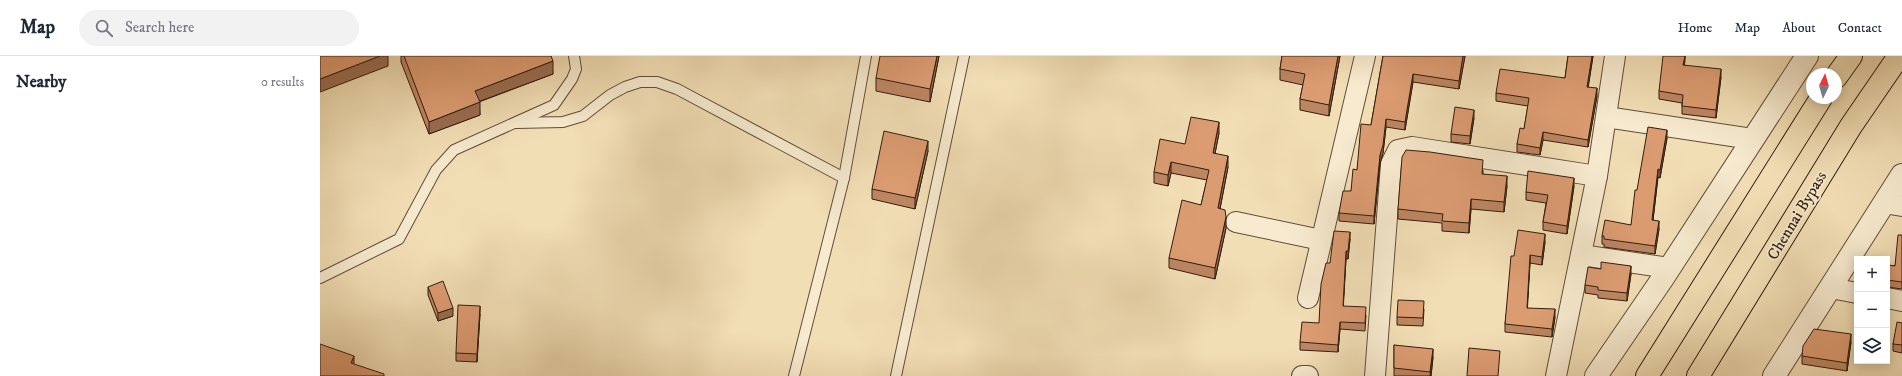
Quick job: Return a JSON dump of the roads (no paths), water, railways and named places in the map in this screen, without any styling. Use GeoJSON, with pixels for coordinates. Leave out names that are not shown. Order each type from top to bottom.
{"type":"FeatureCollection","features":[{"type":"Feature","properties":{"kind":"highway"},"geometry":{"type":"LineString","coordinates":[[1842,69],[1851,56]]}},
{"type":"Feature","properties":{"kind":"highway","name":"Chennai Bypass"},"geometry":{"type":"LineString","coordinates":[[1698,376],[1851,126],[1899,56]]}},
{"type":"Feature","properties":{"kind":"highway"},"geometry":{"type":"LineString","coordinates":[[1647,376],[1817,104]]}},
{"type":"Feature","properties":{"kind":"street"},"geometry":{"type":"LineString","coordinates":[[1308,298],[1365,56]]}},
{"type":"Feature","properties":{"kind":"street"},"geometry":{"type":"LineString","coordinates":[[1556,376],[1597,176],[1613,56]]}},
{"type":"Feature","properties":{"kind":"street"},"geometry":{"type":"LineString","coordinates":[[1596,376],[1669,268],[1807,56]]}},
{"type":"Feature","properties":{"kind":"street"},"geometry":{"type":"LineString","coordinates":[[1606,117],[1752,139]]}},
{"type":"Feature","properties":{"kind":"street"},"geometry":{"type":"LineString","coordinates":[[1375,376],[1391,164],[1398,150],[1412,146],[1597,176]]}},
{"type":"Feature","properties":{"kind":"street"},"geometry":{"type":"LineString","coordinates":[[1774,376],[1831,288],[1893,205],[1902,175]]}},
{"type":"Feature","properties":{"kind":"street"},"geometry":{"type":"LineString","coordinates":[[1236,222],[1321,240]]}},
{"type":"Feature","properties":{"kind":"street"},"geometry":{"type":"LineString","coordinates":[[1581,254],[1669,268]]}},
{"type":"Feature","properties":{"kind":"street"},"geometry":{"type":"LineString","coordinates":[[1831,288],[1854,292]]}},
{"type":"Feature","properties":{"kind":"street"},"geometry":{"type":"LineString","coordinates":[[1890,299],[1902,301]]}},
{"type":"Feature","properties":{"kind":"street"},"geometry":{"type":"LineString","coordinates":[[1302,376],[1308,376]]}},
{"type":"Feature","properties":{"kind":"lane"},"geometry":{"type":"LineString","coordinates":[[320,278],[399,239],[436,170],[454,150],[554,105],[572,79],[576,69],[574,56]]}},
{"type":"Feature","properties":{"kind":"lane"},"geometry":{"type":"LineString","coordinates":[[794,376],[844,178],[866,56]]}},
{"type":"Feature","properties":{"kind":"lane"},"geometry":{"type":"LineString","coordinates":[[896,376],[964,56]]}},
{"type":"Feature","properties":{"kind":"lane"},"geometry":{"type":"LineString","coordinates":[[516,123],[563,122],[583,116],[610,95],[625,87],[640,82],[657,82],[677,89],[844,178]]}}]}
